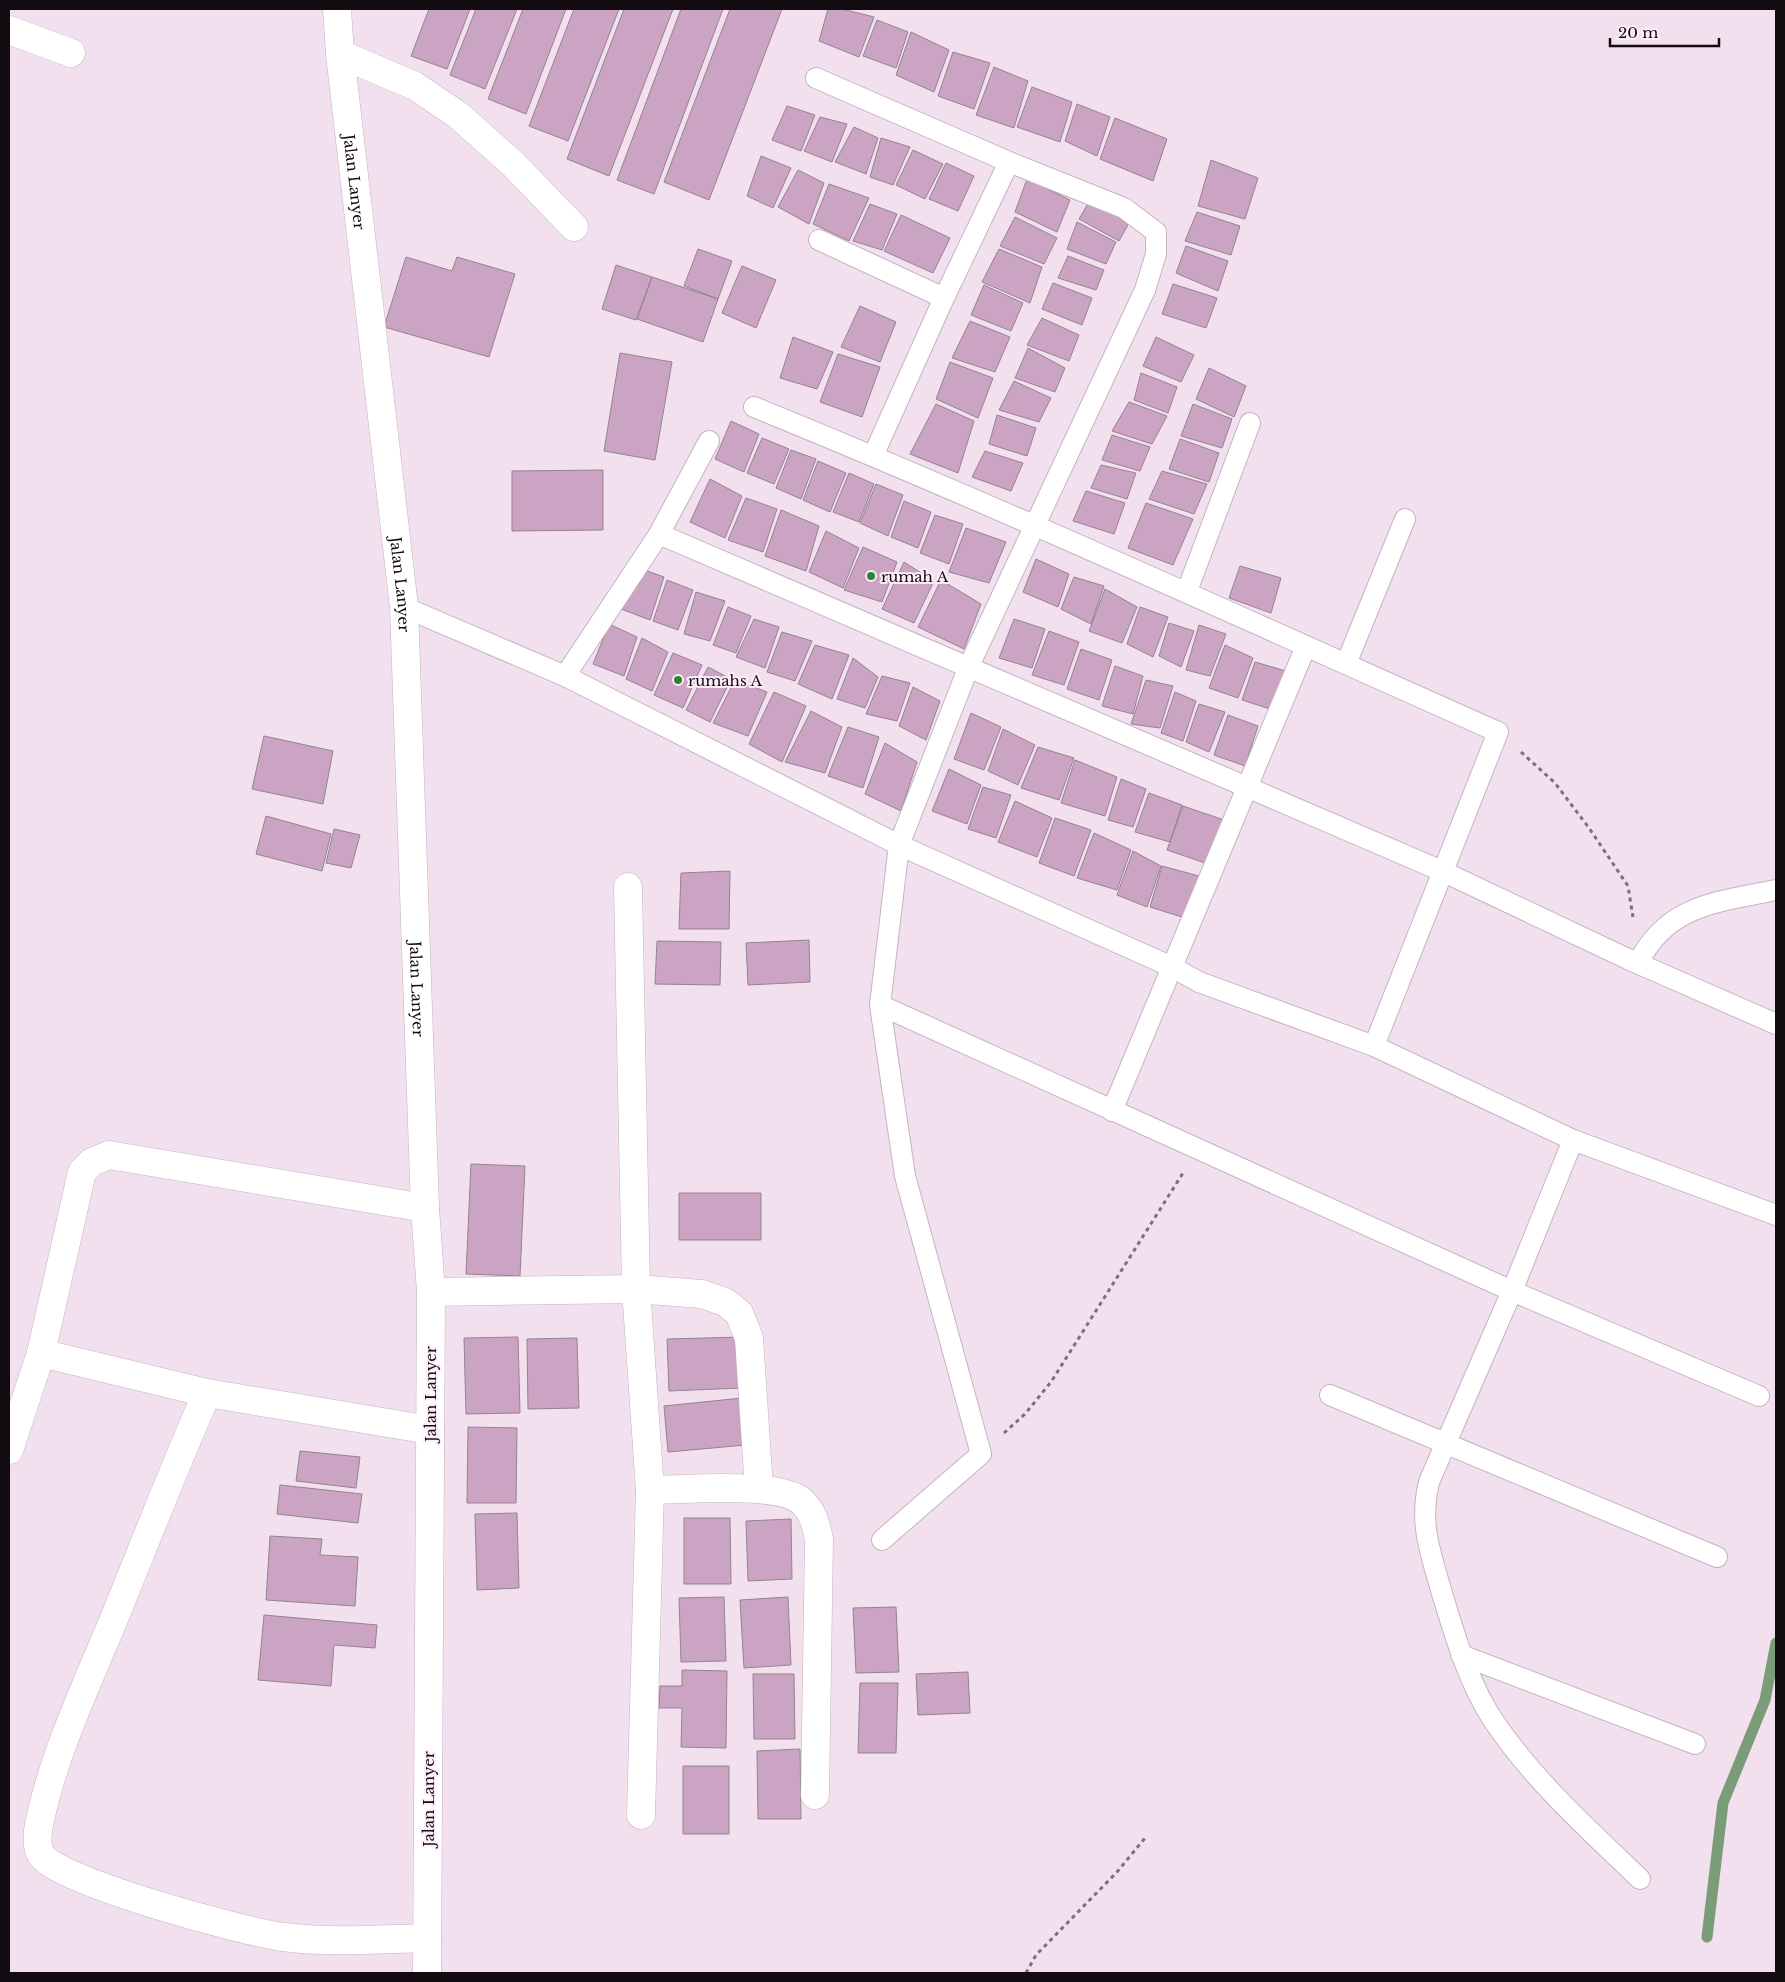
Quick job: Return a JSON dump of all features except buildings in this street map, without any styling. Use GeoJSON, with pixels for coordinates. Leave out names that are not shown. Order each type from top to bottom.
{"type":"FeatureCollection","features":[{"type":"Feature","properties":{"kind":"street","name":"Jalan Lanyer"},"geometry":{"type":"LineString","coordinates":[[337,9],[340,54],[404,607],[425,1208],[431,1292],[427,1973]]}},
{"type":"Feature","properties":{"kind":"street"},"geometry":{"type":"LineString","coordinates":[[9,30],[71,53]]}},
{"type":"Feature","properties":{"kind":"street"},"geometry":{"type":"LineString","coordinates":[[340,54],[414,86],[458,115],[513,164],[574,227]]}},
{"type":"Feature","properties":{"kind":"street"},"geometry":{"type":"LineString","coordinates":[[628,886],[636,1289],[650,1490],[641,1815]]}},
{"type":"Feature","properties":{"kind":"street"},"geometry":{"type":"LineString","coordinates":[[9,1450],[41,1352],[82,1172],[92,1162],[109,1155],[425,1208]]}},
{"type":"Feature","properties":{"kind":"street"},"geometry":{"type":"LineString","coordinates":[[431,1292],[636,1289],[702,1294],[725,1302],[738,1313],[749,1338],[759,1489]]}},
{"type":"Feature","properties":{"kind":"street"},"geometry":{"type":"LineString","coordinates":[[41,1352],[207,1392],[430,1430]]}},
{"type":"Feature","properties":{"kind":"street"},"geometry":{"type":"LineString","coordinates":[[207,1392],[100,1651],[54,1772],[38,1827],[38,1843],[41,1855],[51,1865],[79,1878],[157,1905],[240,1928],[283,1937],[333,1940],[427,1938]]}},
{"type":"Feature","properties":{"kind":"street"},"geometry":{"type":"LineString","coordinates":[[650,1490],[759,1489],[775,1491],[801,1501],[816,1524],[819,1539],[815,1795]]}},
{"type":"Feature","properties":{"kind":"lane"},"geometry":{"type":"LineString","coordinates":[[816,78],[1009,162],[1124,208],[1156,232],[1156,254],[1144,290],[969,666],[899,845],[880,1005],[905,1176],[981,1454],[882,1540]]}},
{"type":"Feature","properties":{"kind":"lane"},"geometry":{"type":"LineString","coordinates":[[873,456],[944,298],[1009,162]]}},
{"type":"Feature","properties":{"kind":"lane"},"geometry":{"type":"LineString","coordinates":[[819,240],[944,298]]}},
{"type":"Feature","properties":{"kind":"lane"},"geometry":{"type":"LineString","coordinates":[[754,407],[1187,591],[1498,732],[1374,1046]]}},
{"type":"Feature","properties":{"kind":"lane"},"geometry":{"type":"LineString","coordinates":[[1187,591],[1250,423]]}},
{"type":"Feature","properties":{"kind":"lane"},"geometry":{"type":"LineString","coordinates":[[564,676],[659,534],[709,441]]}},
{"type":"Feature","properties":{"kind":"lane"},"geometry":{"type":"LineString","coordinates":[[1346,664],[1405,519]]}},
{"type":"Feature","properties":{"kind":"lane"},"geometry":{"type":"LineString","coordinates":[[659,534],[1444,872],[1634,962],[1776,1024]]}},
{"type":"Feature","properties":{"kind":"lane"},"geometry":{"type":"LineString","coordinates":[[404,607],[564,676],[899,845],[1172,967],[1199,982],[1374,1046],[1573,1140],[1776,1215]]}},
{"type":"Feature","properties":{"kind":"lane"},"geometry":{"type":"LineString","coordinates":[[1112,1111],[1306,646]]}},
{"type":"Feature","properties":{"kind":"lane"},"geometry":{"type":"LineString","coordinates":[[1634,962],[1660,930],[1679,916],[1698,907],[1776,890]]}},
{"type":"Feature","properties":{"kind":"lane"},"geometry":{"type":"LineString","coordinates":[[880,1005],[1512,1291],[1759,1396]]}},
{"type":"Feature","properties":{"kind":"lane"},"geometry":{"type":"LineString","coordinates":[[1573,1140],[1512,1291],[1427,1489],[1424,1503],[1424,1530],[1461,1655],[1492,1719],[1534,1776],[1640,1880]]}},
{"type":"Feature","properties":{"kind":"lane"},"geometry":{"type":"LineString","coordinates":[[1330,1395],[1717,1557]]}},
{"type":"Feature","properties":{"kind":"lane"},"geometry":{"type":"LineString","coordinates":[[1461,1655],[1695,1744]]}},
{"type":"Feature","properties":{"kind":"path"},"geometry":{"type":"LineString","coordinates":[[1498,732],[1555,783],[1628,886],[1634,912],[1634,962]]}},
{"type":"Feature","properties":{"kind":"path"},"geometry":{"type":"LineString","coordinates":[[981,1454],[1025,1414],[1051,1382],[1198,1150]]}},
{"type":"Feature","properties":{"kind":"path"},"geometry":{"type":"LineString","coordinates":[[1026,1973],[1036,1955],[1117,1872],[1145,1838]]}},
{"type":"Feature","properties":{"kind":"waterway"},"geometry":{"type":"LineString","coordinates":[[1707,1937],[1723,1803],[1765,1700],[1776,1643]]}},
{"type":"Feature","properties":{"kind":"place","name":"rumah A"},"geometry":{"type":"Point","coordinates":[871,576]}},
{"type":"Feature","properties":{"kind":"place","name":"rumahs A"},"geometry":{"type":"Point","coordinates":[678,680]}}]}
